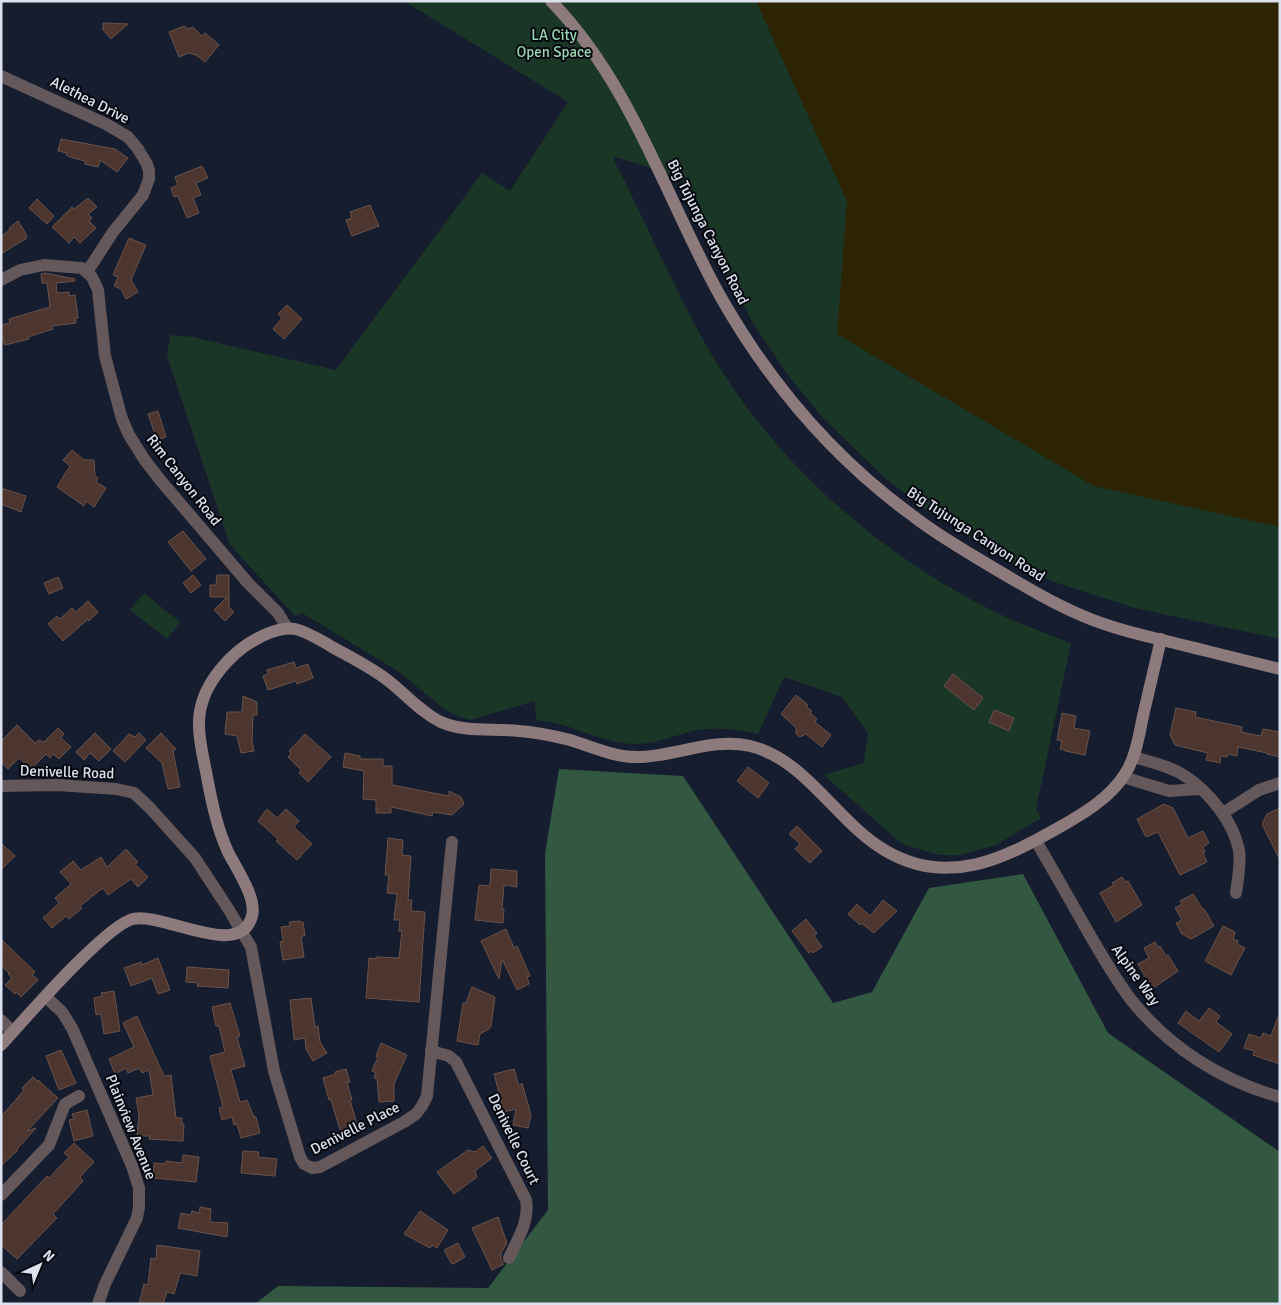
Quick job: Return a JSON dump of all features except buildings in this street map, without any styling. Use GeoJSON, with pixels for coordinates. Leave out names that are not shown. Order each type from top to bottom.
{"type":"FeatureCollection","features":[{"type":"Feature","properties":{"kind":"street","name":"Big Tujunga Canyon Road"},"geometry":{"type":"LineString","coordinates":[[551,1],[598,58],[633,119],[718,292],[748,344],[782,390],[838,454],[913,516],[966,551],[1045,598],[1086,617],[1161,639],[1280,668]]}},
{"type":"Feature","properties":{"kind":"street","name":"Alethea Drive"},"geometry":{"type":"LineString","coordinates":[[1,76],[106,124],[128,138],[138,149],[147,164],[148,179],[143,194],[113,232],[87,272]]}},
{"type":"Feature","properties":{"kind":"street"},"geometry":{"type":"LineString","coordinates":[[1,280],[20,270],[44,265],[82,268],[87,272]]}},
{"type":"Feature","properties":{"kind":"street","name":"Rim Canyon Road"},"geometry":{"type":"LineString","coordinates":[[87,272],[96,282],[105,356],[122,419],[129,435],[161,481],[248,583],[278,613],[287,628]]}},
{"type":"Feature","properties":{"kind":"street"},"geometry":{"type":"LineString","coordinates":[[1,1045],[110,932],[128,920],[145,918],[158,920],[217,936],[232,936],[242,932],[248,924],[253,908],[250,896],[227,848],[214,814],[199,723],[202,701],[215,677],[243,647],[272,631],[287,628],[296,629],[309,635],[369,667],[422,710],[440,721],[460,728],[516,730],[534,733],[570,740],[608,754],[632,758],[659,755],[709,745],[744,745],[757,748],[792,766],[846,820],[883,850],[915,864],[927,867],[952,868],[977,864],[1008,855],[1095,806],[1110,793],[1123,777],[1134,757],[1161,639]]}},
{"type":"Feature","properties":{"kind":"street"},"geometry":{"type":"LineString","coordinates":[[1134,757],[1168,768],[1185,776],[1223,813],[1233,830],[1239,851],[1240,867],[1236,893]]}},
{"type":"Feature","properties":{"kind":"street"},"geometry":{"type":"LineString","coordinates":[[1123,777],[1169,791],[1200,789]]}},
{"type":"Feature","properties":{"kind":"street"},"geometry":{"type":"LineString","coordinates":[[1223,813],[1259,790],[1280,783]]}},
{"type":"Feature","properties":{"kind":"street","name":"Denivelle Road"},"geometry":{"type":"LineString","coordinates":[[1,786],[88,787],[116,789],[134,793],[195,858],[242,932]]}},
{"type":"Feature","properties":{"kind":"street","name":"Alpine Way"},"geometry":{"type":"LineString","coordinates":[[1036,840],[1112,972],[1124,991],[1143,1014],[1165,1035],[1202,1063],[1226,1078],[1280,1098]]}},
{"type":"Feature","properties":{"kind":"street","name":"Denivelle Place"},"geometry":{"type":"LineString","coordinates":[[242,932],[251,947],[274,1071],[300,1156],[304,1164],[312,1168],[320,1167],[392,1130],[416,1114],[427,1096],[452,842]]}},
{"type":"Feature","properties":{"kind":"street","name":"Plainview Avenue"},"geometry":{"type":"LineString","coordinates":[[46,997],[62,1012],[72,1028],[132,1166],[139,1188],[140,1197],[136,1218],[104,1284],[98,1304]]}},
{"type":"Feature","properties":{"kind":"street"},"geometry":{"type":"LineString","coordinates":[[1,1020],[13,1032]]}},
{"type":"Feature","properties":{"kind":"street","name":"Denivelle Court"},"geometry":{"type":"LineString","coordinates":[[431,1051],[449,1056],[456,1062],[526,1200],[528,1211],[525,1223],[509,1258]]}},
{"type":"Feature","properties":{"kind":"street"},"geometry":{"type":"LineString","coordinates":[[1,1195],[49,1145],[65,1104],[79,1096]]}},
{"type":"Feature","properties":{"kind":"street"},"geometry":{"type":"LineString","coordinates":[[1,1272],[20,1291]]}},
{"type":"Feature","properties":{"kind":"green space","name":"LA City Open Space"},"geometry":{"type":"Polygon","coordinates":[[[404,1],[1280,1],[1280,639],[1135,608],[1054,582],[1003,558],[930,513],[885,478],[824,419],[788,375],[756,328],[723,269],[680,177],[613,156],[696,327],[720,368],[747,407],[777,445],[846,513],[884,544],[924,572],[1008,618],[1071,643],[1036,809],[1041,818],[996,845],[960,855],[939,855],[905,845],[824,775],[864,763],[868,733],[842,697],[784,677],[758,734],[734,730],[709,729],[693,731],[649,743],[624,743],[607,740],[551,722],[536,720],[535,701],[470,720],[457,716],[443,708],[398,671],[302,613],[295,616],[230,545],[167,356],[170,335],[192,337],[336,370],[482,173],[510,191],[568,102],[404,1]]]}},
{"type":"Feature","properties":{"kind":"green space"},"geometry":{"type":"Polygon","coordinates":[[[144,593],[180,622],[167,639],[130,610],[144,593]]]}},
{"type":"Feature","properties":{"kind":"green space"},"geometry":{"type":"Polygon","coordinates":[[[559,769],[683,776],[833,1003],[872,992],[929,888],[1023,874],[1108,1033],[1280,1152],[1280,1304],[255,1304],[278,1286],[488,1288],[548,1210],[545,853],[559,769]]]}},
{"type":"Feature","properties":{"kind":"sand"},"geometry":{"type":"Polygon","coordinates":[[[756,1],[1280,1],[1280,527],[1094,486],[837,334],[847,201],[756,1]]]}}]}
